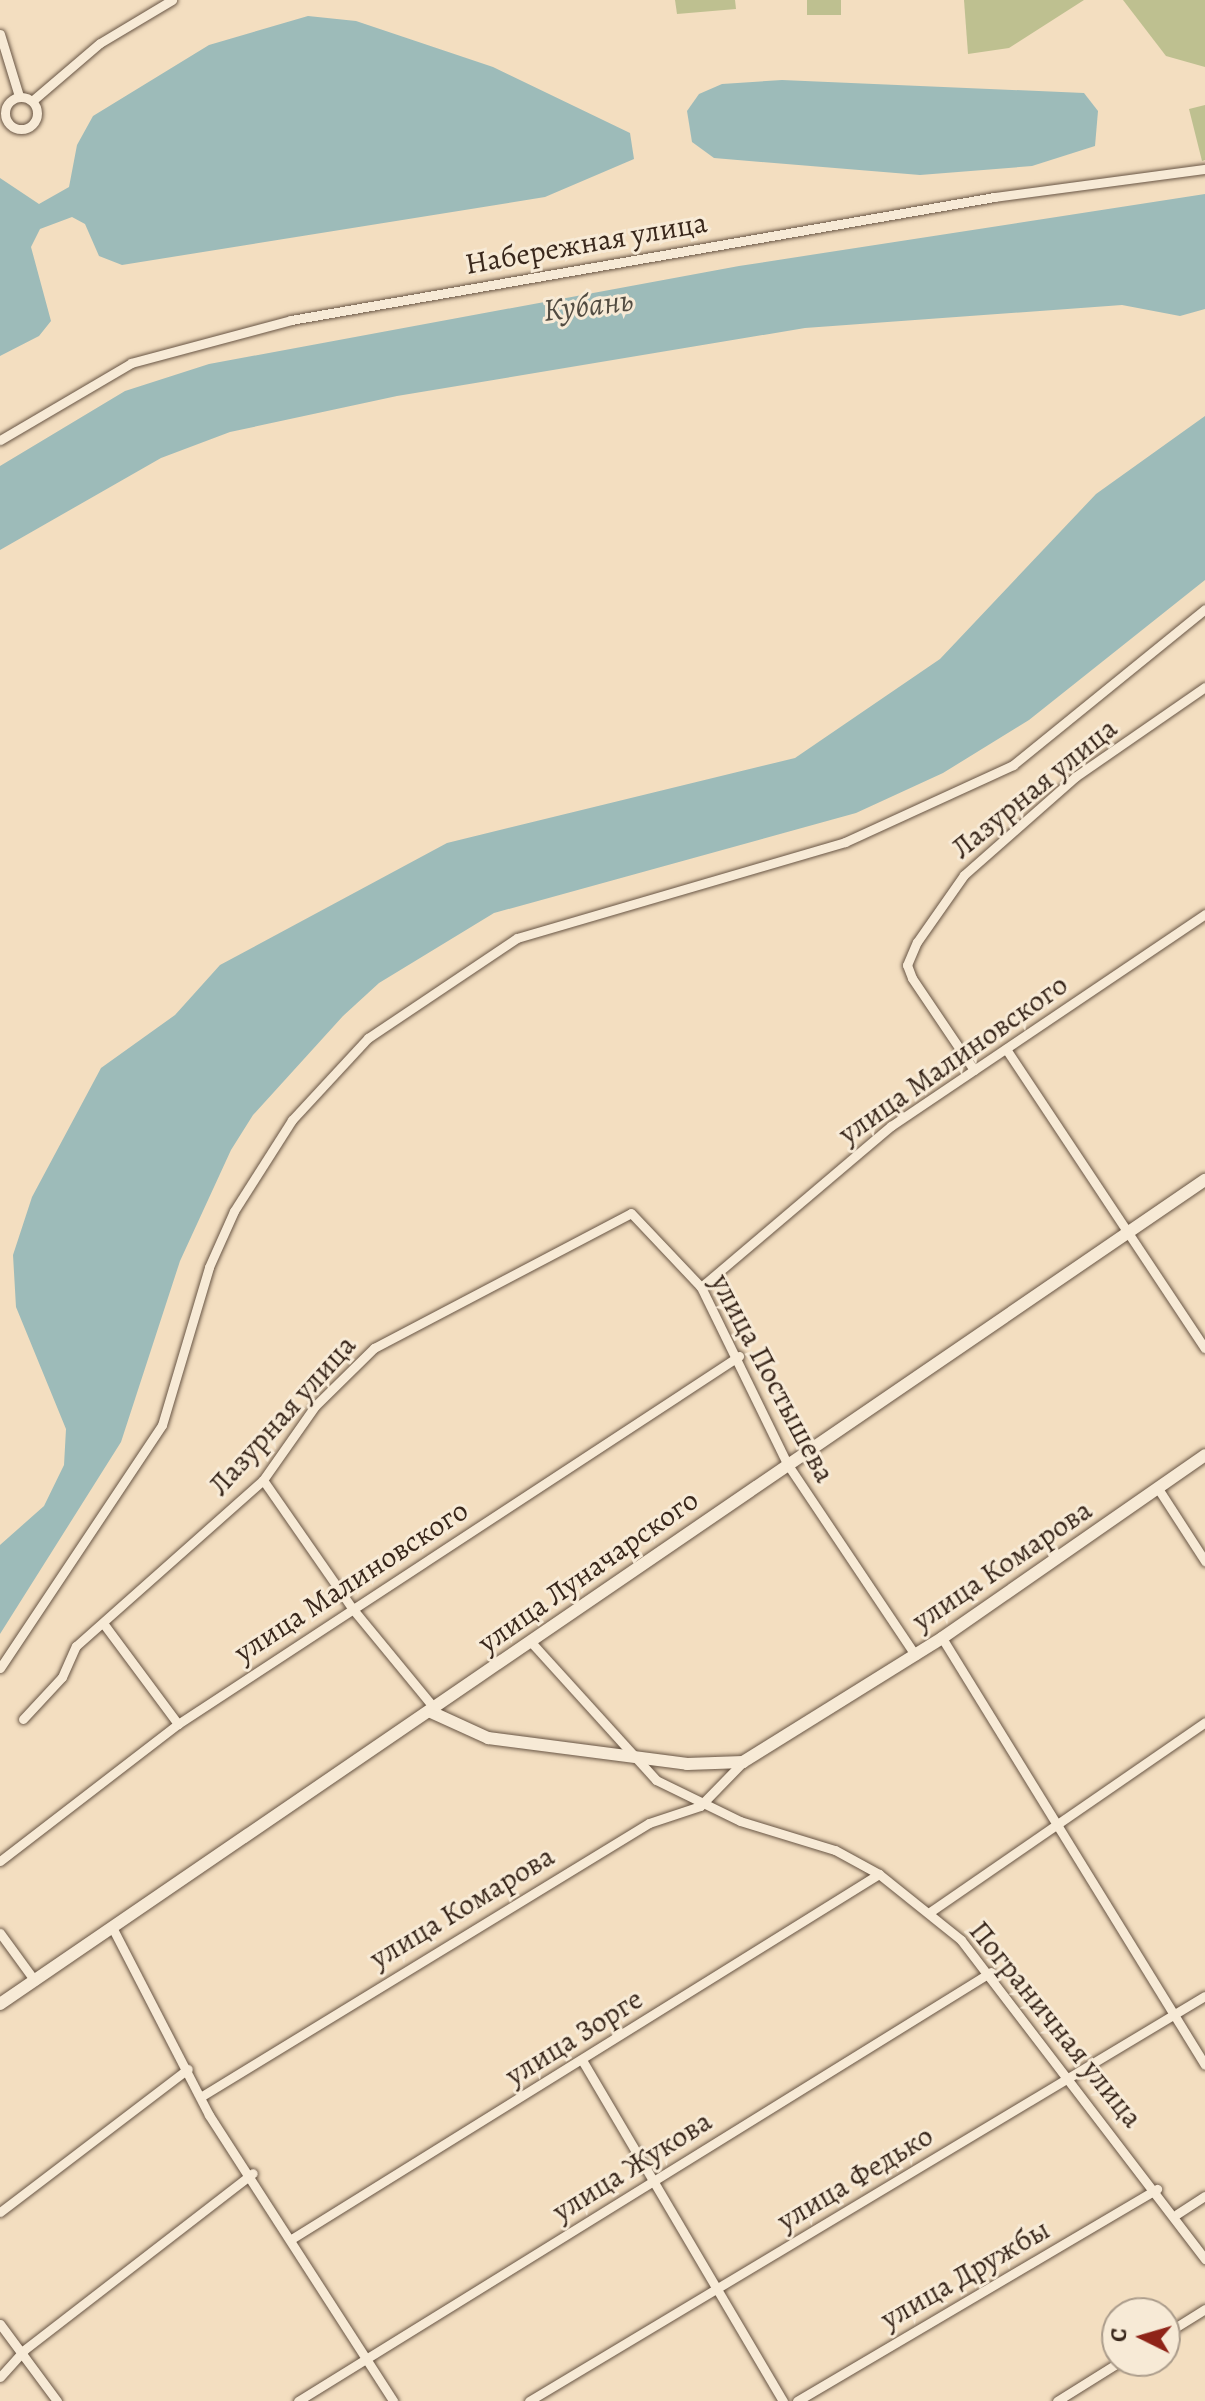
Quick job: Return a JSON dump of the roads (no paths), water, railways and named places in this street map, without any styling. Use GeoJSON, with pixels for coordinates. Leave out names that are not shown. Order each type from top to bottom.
{"type":"FeatureCollection","features":[{"type":"Feature","properties":{"kind":"street"},"geometry":{"type":"LineString","coordinates":[[32,101],[100,43],[172,0]]}},
{"type":"Feature","properties":{"kind":"street"},"geometry":{"type":"LineString","coordinates":[[0,34],[19,96]]}},
{"type":"Feature","properties":{"kind":"street"},"geometry":{"type":"LineString","coordinates":[[19,96],[32,101],[38,113],[31,126],[18,129],[4,124],[6,106],[19,96]]}},
{"type":"Feature","properties":{"kind":"street","name":"Набережная улица"},"geometry":{"type":"LineString","coordinates":[[0,440],[131,363],[291,320],[994,197],[1205,169]]}},
{"type":"Feature","properties":{"kind":"street"},"geometry":{"type":"LineString","coordinates":[[0,1668],[162,1425],[209,1267],[234,1211],[292,1120],[368,1038],[517,938],[845,842],[1013,765],[1205,609]]}},
{"type":"Feature","properties":{"kind":"street","name":"Лазурная улица"},"geometry":{"type":"LineString","coordinates":[[974,1070],[912,978],[907,965],[917,942],[964,875],[1075,777],[1205,687]]}},
{"type":"Feature","properties":{"kind":"street","name":"улица Малиновского"},"geometry":{"type":"LineString","coordinates":[[701,1287],[891,1126],[1205,914]]}},
{"type":"Feature","properties":{"kind":"street"},"geometry":{"type":"LineString","coordinates":[[1006,1049],[1126,1236],[1205,1348]]}},
{"type":"Feature","properties":{"kind":"street","name":"улица Луначарского"},"geometry":{"type":"LineString","coordinates":[[0,2004],[433,1711],[1205,1180]]}},
{"type":"Feature","properties":{"kind":"street","name":"Лазурная улица"},"geometry":{"type":"LineString","coordinates":[[23,1719],[62,1677],[76,1646],[263,1480],[315,1406],[374,1348],[631,1213]]}},
{"type":"Feature","properties":{"kind":"street","name":"улица Постышева"},"geometry":{"type":"LineString","coordinates":[[631,1213],[701,1287],[739,1356],[788,1465],[915,1655]]}},
{"type":"Feature","properties":{"kind":"street","name":"улица Малиновского"},"geometry":{"type":"LineString","coordinates":[[0,1861],[178,1724],[739,1356]]}},
{"type":"Feature","properties":{"kind":"street","name":"улица Комарова"},"geometry":{"type":"LineString","coordinates":[[202,2096],[649,1823],[700,1806],[743,1762],[942,1638],[1159,1490],[1205,1455]]}},
{"type":"Feature","properties":{"kind":"street"},"geometry":{"type":"LineString","coordinates":[[263,1480],[352,1608],[433,1711]]}},
{"type":"Feature","properties":{"kind":"street"},"geometry":{"type":"LineString","coordinates":[[1159,1490],[1205,1561]]}},
{"type":"Feature","properties":{"kind":"street"},"geometry":{"type":"LineString","coordinates":[[103,1623],[178,1724]]}},
{"type":"Feature","properties":{"kind":"street"},"geometry":{"type":"LineString","coordinates":[[942,1638],[1054,1825],[1205,2065]]}},
{"type":"Feature","properties":{"kind":"street","name":"Пограничная улица"},"geometry":{"type":"LineString","coordinates":[[531,1642],[656,1780],[700,1806],[787,1832],[879,1874],[930,1912],[991,1972],[1067,2075],[1177,2214],[1205,2259]]}},
{"type":"Feature","properties":{"kind":"street","name":"улица Комарова"},"geometry":{"type":"LineString","coordinates":[[433,1711],[488,1738],[629,1753],[687,1764],[743,1762]]}},
{"type":"Feature","properties":{"kind":"street"},"geometry":{"type":"LineString","coordinates":[[930,1912],[1205,1722]]}},
{"type":"Feature","properties":{"kind":"street","name":"улица Зорге"},"geometry":{"type":"LineString","coordinates":[[293,2238],[879,1874]]}},
{"type":"Feature","properties":{"kind":"street"},"geometry":{"type":"LineString","coordinates":[[113,1929],[202,2096],[393,2401]]}},
{"type":"Feature","properties":{"kind":"street"},"geometry":{"type":"LineString","coordinates":[[0,1933],[35,1981]]}},
{"type":"Feature","properties":{"kind":"street","name":"улица Жукова"},"geometry":{"type":"LineString","coordinates":[[298,2401],[991,1972]]}},
{"type":"Feature","properties":{"kind":"street","name":"улица Федько"},"geometry":{"type":"LineString","coordinates":[[529,2401],[1067,2075],[1205,1996]]}},
{"type":"Feature","properties":{"kind":"street"},"geometry":{"type":"LineString","coordinates":[[582,2060],[650,2183],[783,2401]]}},
{"type":"Feature","properties":{"kind":"street"},"geometry":{"type":"LineString","coordinates":[[0,2212],[188,2069]]}},
{"type":"Feature","properties":{"kind":"street"},"geometry":{"type":"LineString","coordinates":[[0,2377],[24,2350],[253,2173]]}},
{"type":"Feature","properties":{"kind":"street","name":"улица Дружбы"},"geometry":{"type":"LineString","coordinates":[[797,2401],[1157,2189]]}},
{"type":"Feature","properties":{"kind":"street"},"geometry":{"type":"LineString","coordinates":[[1177,2214],[1205,2196]]}},
{"type":"Feature","properties":{"kind":"street"},"geometry":{"type":"LineString","coordinates":[[1181,2324],[1205,2309]]}},
{"type":"Feature","properties":{"kind":"street"},"geometry":{"type":"LineString","coordinates":[[0,2324],[24,2350],[57,2401]]}},
{"type":"Feature","properties":{"kind":"street"},"geometry":{"type":"LineString","coordinates":[[1057,2401],[1101,2374]]}},
{"type":"Feature","properties":{"kind":"water"},"geometry":{"type":"Polygon","coordinates":[[[308,16],[356,21],[493,67],[630,133],[634,159],[545,197],[122,265],[99,256],[85,224],[72,217],[40,229],[31,247],[51,321],[39,336],[0,356],[0,178],[39,204],[69,187],[77,145],[93,116],[209,45],[308,16]]]}},
{"type":"Feature","properties":{"kind":"water"},"geometry":{"type":"Polygon","coordinates":[[[782,80],[1084,93],[1098,111],[1095,146],[1032,166],[920,175],[714,158],[692,142],[687,111],[699,94],[722,84],[782,80]]]}},
{"type":"Feature","properties":{"kind":"water","name":"Кубань"},"geometry":{"type":"Polygon","coordinates":[[[1205,194],[1205,309],[1180,316],[1122,305],[805,328],[397,396],[230,432],[161,458],[0,550],[0,466],[125,391],[209,364],[739,266],[1205,194]]]}},
{"type":"Feature","properties":{"kind":"water"},"geometry":{"type":"Polygon","coordinates":[[[1205,416],[1205,580],[1029,720],[943,773],[856,813],[494,913],[379,983],[343,1016],[253,1115],[231,1150],[180,1261],[121,1442],[0,1634],[0,1545],[44,1506],[64,1465],[66,1429],[16,1307],[13,1255],[32,1197],[101,1068],[175,1015],[220,965],[447,843],[795,758],[940,659],[1096,494],[1205,416]]]}}]}
